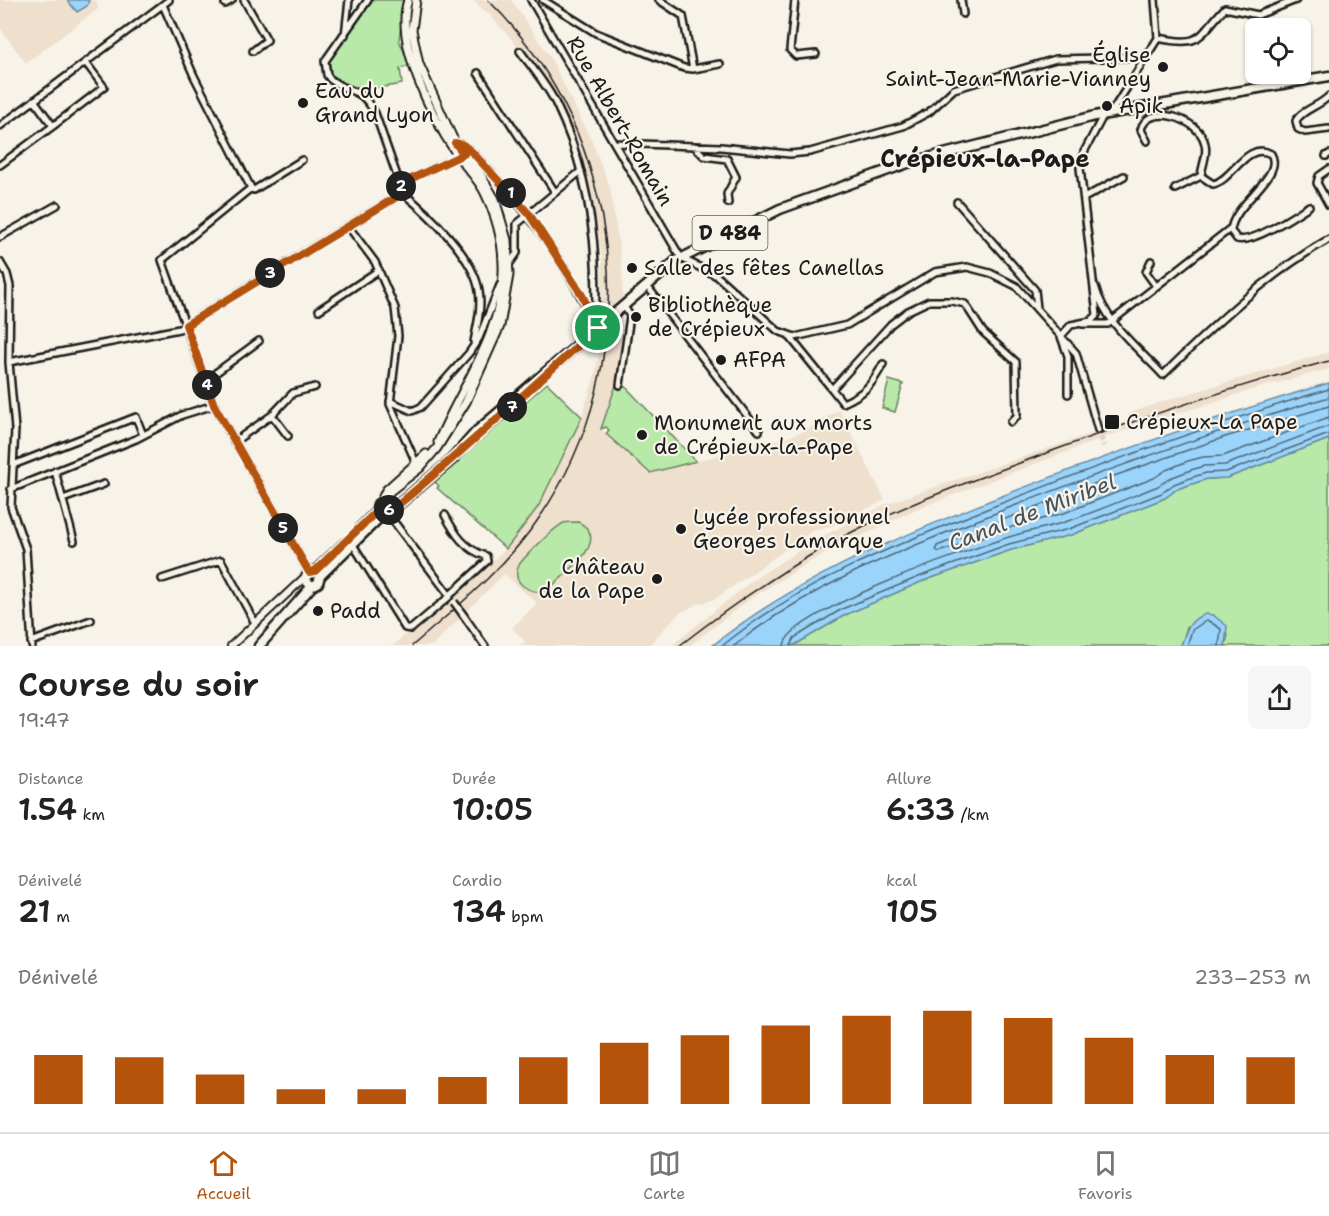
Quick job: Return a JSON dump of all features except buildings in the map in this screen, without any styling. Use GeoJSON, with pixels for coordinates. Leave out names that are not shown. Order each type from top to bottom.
{"type":"FeatureCollection","features":[{"type":"Feature","properties":{"kind":"main road"},"geometry":{"type":"LineString","coordinates":[[408,0],[404,20],[406,47],[444,134],[485,192],[496,219],[503,275],[500,303],[492,331],[477,365],[438,441],[418,466]]}},
{"type":"Feature","properties":{"kind":"main road"},"geometry":{"type":"LineString","coordinates":[[312,577],[352,543],[383,509],[386,490],[418,466],[445,437],[466,402],[491,350],[506,304],[510,263],[505,227],[495,199],[478,170],[461,155],[416,53],[412,21],[416,0]]}},
{"type":"Feature","properties":{"kind":"main road","name":"D 484"},"geometry":{"type":"LineString","coordinates":[[383,509],[398,505],[470,446],[596,326],[624,306],[681,258],[753,222],[864,177],[918,161],[1107,114],[1329,76]]}},
{"type":"Feature","properties":{"kind":"main road"},"geometry":{"type":"LineString","coordinates":[[259,646],[312,577],[383,509]]}},
{"type":"Feature","properties":{"kind":"street"},"geometry":{"type":"LineString","coordinates":[[0,126],[169,0]]}},
{"type":"Feature","properties":{"kind":"street"},"geometry":{"type":"LineString","coordinates":[[225,4],[232,0]]}},
{"type":"Feature","properties":{"kind":"street"},"geometry":{"type":"LineString","coordinates":[[244,0],[267,40],[253,51]]}},
{"type":"Feature","properties":{"kind":"street"},"geometry":{"type":"LineString","coordinates":[[344,36],[349,0]]}},
{"type":"Feature","properties":{"kind":"street"},"geometry":{"type":"LineString","coordinates":[[368,0],[344,36],[327,56],[327,75],[334,82],[362,93],[368,101],[375,113],[403,193],[443,229],[478,284],[480,312],[473,345]]}},
{"type":"Feature","properties":{"kind":"street","name":"Rue Albert-Romain"},"geometry":{"type":"LineString","coordinates":[[531,0],[681,258]]}},
{"type":"Feature","properties":{"kind":"street"},"geometry":{"type":"LineString","coordinates":[[543,0],[596,33],[684,68],[693,69],[720,64]]}},
{"type":"Feature","properties":{"kind":"street"},"geometry":{"type":"LineString","coordinates":[[659,0],[683,16],[693,69]]}},
{"type":"Feature","properties":{"kind":"street"},"geometry":{"type":"LineString","coordinates":[[795,0],[790,50],[796,56],[816,54]]}},
{"type":"Feature","properties":{"kind":"street"},"geometry":{"type":"LineString","coordinates":[[961,0],[963,14]]}},
{"type":"Feature","properties":{"kind":"street"},"geometry":{"type":"LineString","coordinates":[[1103,326],[1097,315],[1080,176],[1082,159],[1107,114],[1158,38],[1155,0]]}},
{"type":"Feature","properties":{"kind":"street"},"geometry":{"type":"LineString","coordinates":[[1224,0],[1225,8]]}},
{"type":"Feature","properties":{"kind":"street"},"geometry":{"type":"LineString","coordinates":[[1225,8],[1258,15],[1296,0]]}},
{"type":"Feature","properties":{"kind":"street"},"geometry":{"type":"LineString","coordinates":[[163,5],[194,76],[251,188]]}},
{"type":"Feature","properties":{"kind":"street"},"geometry":{"type":"LineString","coordinates":[[1158,38],[1184,43],[1193,42],[1225,8]]}},
{"type":"Feature","properties":{"kind":"street"},"geometry":{"type":"LineString","coordinates":[[519,51],[556,103],[581,171],[594,236],[596,326]]}},
{"type":"Feature","properties":{"kind":"street"},"geometry":{"type":"LineString","coordinates":[[614,143],[694,146],[790,154],[832,148],[915,120],[959,87],[1056,59],[1146,57]]}},
{"type":"Feature","properties":{"kind":"street"},"geometry":{"type":"LineString","coordinates":[[0,165],[104,87],[86,63]]}},
{"type":"Feature","properties":{"kind":"street"},"geometry":{"type":"LineString","coordinates":[[478,73],[555,192]]}},
{"type":"Feature","properties":{"kind":"street"},"geometry":{"type":"LineString","coordinates":[[1329,96],[1318,106],[1299,115],[1296,121],[1298,129],[1305,132],[1329,129]]}},
{"type":"Feature","properties":{"kind":"street"},"geometry":{"type":"LineString","coordinates":[[34,100],[53,126]]}},
{"type":"Feature","properties":{"kind":"street"},"geometry":{"type":"LineString","coordinates":[[1157,105],[1158,116]]}},
{"type":"Feature","properties":{"kind":"street"},"geometry":{"type":"LineString","coordinates":[[1147,141],[1142,127],[1158,116],[1188,121],[1201,133],[1206,149],[1201,176]]}},
{"type":"Feature","properties":{"kind":"street"},"geometry":{"type":"LineString","coordinates":[[455,143],[463,145],[472,152],[529,214],[582,295],[596,326]]}},
{"type":"Feature","properties":{"kind":"street"},"geometry":{"type":"LineString","coordinates":[[694,146],[704,156],[727,159],[736,177],[727,194],[728,203]]}},
{"type":"Feature","properties":{"kind":"street"},"geometry":{"type":"LineString","coordinates":[[1079,323],[1103,326],[1231,228],[1239,209],[1270,174],[1273,158],[1266,151],[1258,152],[1237,163],[1219,183],[1207,182],[1201,176]]}},
{"type":"Feature","properties":{"kind":"street"},"geometry":{"type":"LineString","coordinates":[[400,184],[461,155]]}},
{"type":"Feature","properties":{"kind":"street"},"geometry":{"type":"LineString","coordinates":[[231,646],[296,585],[312,577],[214,405],[162,260],[251,188],[254,190],[302,160]]}},
{"type":"Feature","properties":{"kind":"street"},"geometry":{"type":"LineString","coordinates":[[1329,169],[1319,176],[1317,183],[1329,205]]}},
{"type":"Feature","properties":{"kind":"street"},"geometry":{"type":"LineString","coordinates":[[510,263],[517,254],[516,227],[581,171]]}},
{"type":"Feature","properties":{"kind":"street"},"geometry":{"type":"LineString","coordinates":[[1084,198],[1124,176]]}},
{"type":"Feature","properties":{"kind":"street"},"geometry":{"type":"LineString","coordinates":[[1175,189],[1201,176]]}},
{"type":"Feature","properties":{"kind":"street"},"geometry":{"type":"LineString","coordinates":[[9,362],[180,329],[403,193]]}},
{"type":"Feature","properties":{"kind":"street"},"geometry":{"type":"LineString","coordinates":[[957,202],[1035,290],[1037,309]]}},
{"type":"Feature","properties":{"kind":"street"},"geometry":{"type":"LineString","coordinates":[[0,237],[57,205]]}},
{"type":"Feature","properties":{"kind":"street"},"geometry":{"type":"LineString","coordinates":[[1231,228],[1237,239],[1246,239],[1293,218],[1309,206]]}},
{"type":"Feature","properties":{"kind":"street"},"geometry":{"type":"LineString","coordinates":[[348,226],[379,270],[398,321],[390,401],[418,466]]}},
{"type":"Feature","properties":{"kind":"street"},"geometry":{"type":"LineString","coordinates":[[1095,286],[1104,312],[1110,321],[1163,375],[1242,301],[1286,265],[1329,239]]}},
{"type":"Feature","properties":{"kind":"street"},"geometry":{"type":"LineString","coordinates":[[681,258],[717,276],[777,331],[790,336],[807,336],[847,325],[935,272],[967,267],[1007,280],[1037,309],[1076,353],[1098,430]]}},
{"type":"Feature","properties":{"kind":"street"},"geometry":{"type":"LineString","coordinates":[[1151,261],[1146,272],[1155,286]]}},
{"type":"Feature","properties":{"kind":"street"},"geometry":{"type":"LineString","coordinates":[[0,262],[7,274],[10,286],[9,362],[15,425],[11,489],[12,513],[26,549],[32,644],[90,620]]}},
{"type":"Feature","properties":{"kind":"street"},"geometry":{"type":"LineString","coordinates":[[1007,280],[1012,264]]}},
{"type":"Feature","properties":{"kind":"street"},"geometry":{"type":"LineString","coordinates":[[319,310],[379,270]]}},
{"type":"Feature","properties":{"kind":"street"},"geometry":{"type":"LineString","coordinates":[[390,401],[408,411],[421,407],[479,338],[503,275]]}},
{"type":"Feature","properties":{"kind":"street"},"geometry":{"type":"LineString","coordinates":[[647,286],[759,431]]}},
{"type":"Feature","properties":{"kind":"street"},"geometry":{"type":"LineString","coordinates":[[832,389],[861,355],[908,311],[929,301],[959,301],[965,304],[983,332],[1016,362],[1017,416],[1011,422]]}},
{"type":"Feature","properties":{"kind":"street"},"geometry":{"type":"LineString","coordinates":[[620,385],[630,316],[624,306]]}},
{"type":"Feature","properties":{"kind":"street"},"geometry":{"type":"LineString","coordinates":[[1060,334],[1071,325],[1091,321],[1104,312]]}},
{"type":"Feature","properties":{"kind":"street"},"geometry":{"type":"LineString","coordinates":[[1060,334],[1068,356],[1068,393]]}},
{"type":"Feature","properties":{"kind":"street"},"geometry":{"type":"LineString","coordinates":[[790,336],[843,403],[861,396],[870,387],[883,364]]}},
{"type":"Feature","properties":{"kind":"street"},"geometry":{"type":"LineString","coordinates":[[206,380],[259,341]]}},
{"type":"Feature","properties":{"kind":"street"},"geometry":{"type":"LineString","coordinates":[[234,442],[272,415],[293,393],[315,387]]}},
{"type":"Feature","properties":{"kind":"street"},"geometry":{"type":"LineString","coordinates":[[11,489],[143,435],[182,415],[214,405]]}},
{"type":"Feature","properties":{"kind":"street"},"geometry":{"type":"LineString","coordinates":[[272,415],[288,436]]}},
{"type":"Feature","properties":{"kind":"street"},"geometry":{"type":"LineString","coordinates":[[14,465],[136,417],[143,435]]}},
{"type":"Feature","properties":{"kind":"street"},"geometry":{"type":"LineString","coordinates":[[55,471],[74,541]]}},
{"type":"Feature","properties":{"kind":"street"},"geometry":{"type":"LineString","coordinates":[[63,499],[104,484]]}},
{"type":"Feature","properties":{"kind":"street"},"geometry":{"type":"LineString","coordinates":[[383,509],[485,646]]}},
{"type":"Feature","properties":{"kind":"street"},"geometry":{"type":"LineString","coordinates":[[352,543],[405,628],[411,629],[487,561],[486,556],[463,544],[445,514]]}},
{"type":"Feature","properties":{"kind":"street"},"geometry":{"type":"LineString","coordinates":[[162,579],[221,560],[255,623]]}},
{"type":"Feature","properties":{"kind":"shaded area"},"geometry":{"type":"Polygon","coordinates":[[[0,0],[96,0],[98,9],[26,63],[0,28],[0,0]]]}},
{"type":"Feature","properties":{"kind":"shaded area"},"geometry":{"type":"Polygon","coordinates":[[[472,0],[511,0],[550,57],[592,142],[610,187],[622,267],[623,300],[602,320],[602,256],[592,196],[585,168],[561,106],[543,77],[512,40],[490,15],[472,0]]]}},
{"type":"Feature","properties":{"kind":"shaded area","name":"Lycée professionnel Georges Lamarque"},"geometry":{"type":"Polygon","coordinates":[[[623,315],[617,382],[601,429],[650,473],[786,438],[840,411],[885,500],[829,527],[812,531],[715,599],[697,604],[678,614],[648,646],[520,646],[525,641],[512,628],[537,603],[504,574],[432,646],[392,646],[506,549],[538,507],[582,417],[596,371],[601,334],[623,315]]]}},
{"type":"Feature","properties":{"kind":"shaded area"},"geometry":{"type":"Polygon","coordinates":[[[1329,352],[1329,369],[1261,387],[1114,434],[916,509],[811,561],[750,599],[689,646],[671,646],[753,580],[819,538],[886,504],[1131,420],[1128,414],[1161,402],[1329,352]]]}},
{"type":"Feature","properties":{"kind":"green space"},"geometry":{"type":"Polygon","coordinates":[[[371,0],[404,0],[399,40],[410,66],[400,68],[402,84],[373,88],[353,87],[336,79],[329,71],[330,57],[345,41],[371,0]]]}},
{"type":"Feature","properties":{"kind":"green space"},"geometry":{"type":"Polygon","coordinates":[[[889,380],[903,384],[895,412],[882,408],[889,380]]]}},
{"type":"Feature","properties":{"kind":"green space"},"geometry":{"type":"Polygon","coordinates":[[[617,382],[622,383],[696,461],[650,473],[606,434],[609,430],[606,427],[601,429],[617,382]]]}},
{"type":"Feature","properties":{"kind":"green space"},"geometry":{"type":"Polygon","coordinates":[[[547,383],[582,417],[538,507],[506,549],[437,488],[439,486],[434,481],[547,383]]]}},
{"type":"Feature","properties":{"kind":"green space"},"geometry":{"type":"Polygon","coordinates":[[[1329,439],[1329,646],[1225,646],[1228,635],[1187,627],[1181,646],[793,646],[845,615],[923,581],[1011,550],[1071,535],[1165,498],[1177,489],[1207,479],[1227,478],[1329,439]]]}},
{"type":"Feature","properties":{"kind":"green space"},"geometry":{"type":"Polygon","coordinates":[[[578,522],[588,530],[591,538],[582,558],[546,591],[534,591],[524,586],[517,578],[522,561],[560,525],[578,522]]]}},
{"type":"Feature","properties":{"kind":"water"},"geometry":{"type":"Polygon","coordinates":[[[67,0],[89,0],[87,6],[77,12],[67,0]]]}},
{"type":"Feature","properties":{"kind":"water","name":"Canal de Miribel"},"geometry":{"type":"Polygon","coordinates":[[[1329,383],[1329,439],[1227,478],[1207,479],[1177,489],[1165,498],[1071,535],[1011,550],[923,581],[845,615],[793,646],[712,646],[743,622],[776,601],[880,546],[1115,453],[1329,383]]]}},
{"type":"Feature","properties":{"kind":"water"},"geometry":{"type":"Polygon","coordinates":[[[1205,614],[1213,615],[1227,626],[1225,646],[1181,646],[1189,626],[1195,619],[1205,614]]]}},
{"type":"Feature","properties":{"kind":"tunnel"},"geometry":{"type":"LineString","coordinates":[[1098,430],[1104,446]]}},
{"type":"Feature","properties":{"kind":"railway"},"geometry":{"type":"LineString","coordinates":[[412,646],[494,572],[537,521],[573,459],[596,392],[607,322],[607,252],[594,183],[570,116],[535,55],[488,0]]}},
{"type":"Feature","properties":{"kind":"railway"},"geometry":{"type":"LineString","coordinates":[[679,646],[790,567],[862,527],[908,506],[1155,414],[1224,391],[1329,361]]}},
{"type":"Feature","properties":{"kind":"place","name":"Église Saint-Jean-Marie-Vianney"},"geometry":{"type":"Point","coordinates":[1163,67]}},
{"type":"Feature","properties":{"kind":"place","name":"Eau du Grand Lyon"},"geometry":{"type":"Point","coordinates":[303,103]}},
{"type":"Feature","properties":{"kind":"place","name":"Apik"},"geometry":{"type":"Point","coordinates":[1107,106]}},
{"type":"Feature","properties":{"kind":"place","name":"Salle des fêtes Canellas"},"geometry":{"type":"Point","coordinates":[632,268]}},
{"type":"Feature","properties":{"kind":"place","name":"Bibliothèque de Crépieux"},"geometry":{"type":"Point","coordinates":[636,317]}},
{"type":"Feature","properties":{"kind":"place","name":"AFPA"},"geometry":{"type":"Point","coordinates":[721,360]}},
{"type":"Feature","properties":{"kind":"place","name":"Crépieux-La Pape"},"geometry":{"type":"Point","coordinates":[1112,422]}},
{"type":"Feature","properties":{"kind":"place","name":"Monument aux morts de Crépieux-la-Pape"},"geometry":{"type":"Point","coordinates":[642,435]}},
{"type":"Feature","properties":{"kind":"place","name":"Lycée professionnel Georges Lamarque"},"geometry":{"type":"Point","coordinates":[681,529]}},
{"type":"Feature","properties":{"kind":"place","name":"Château de la Pape"},"geometry":{"type":"Point","coordinates":[657,579]}},
{"type":"Feature","properties":{"kind":"place","name":"Padd"},"geometry":{"type":"Point","coordinates":[318,611]}},
{"type":"Feature","properties":{"kind":"district","name":"Crépieux-la-Pape"},"geometry":{"type":"Point","coordinates":[985,159]}},
{"type":"Feature","properties":{"kind":"route"},"geometry":{"type":"LineString","coordinates":[[455,143],[463,145],[472,152],[529,214],[582,295],[598,328],[526,391],[463,452],[398,505],[389,507],[389,512],[385,516],[376,512],[315,571],[309,572],[214,405],[186,325],[403,193],[400,184],[464,154],[455,143]]}}]}
